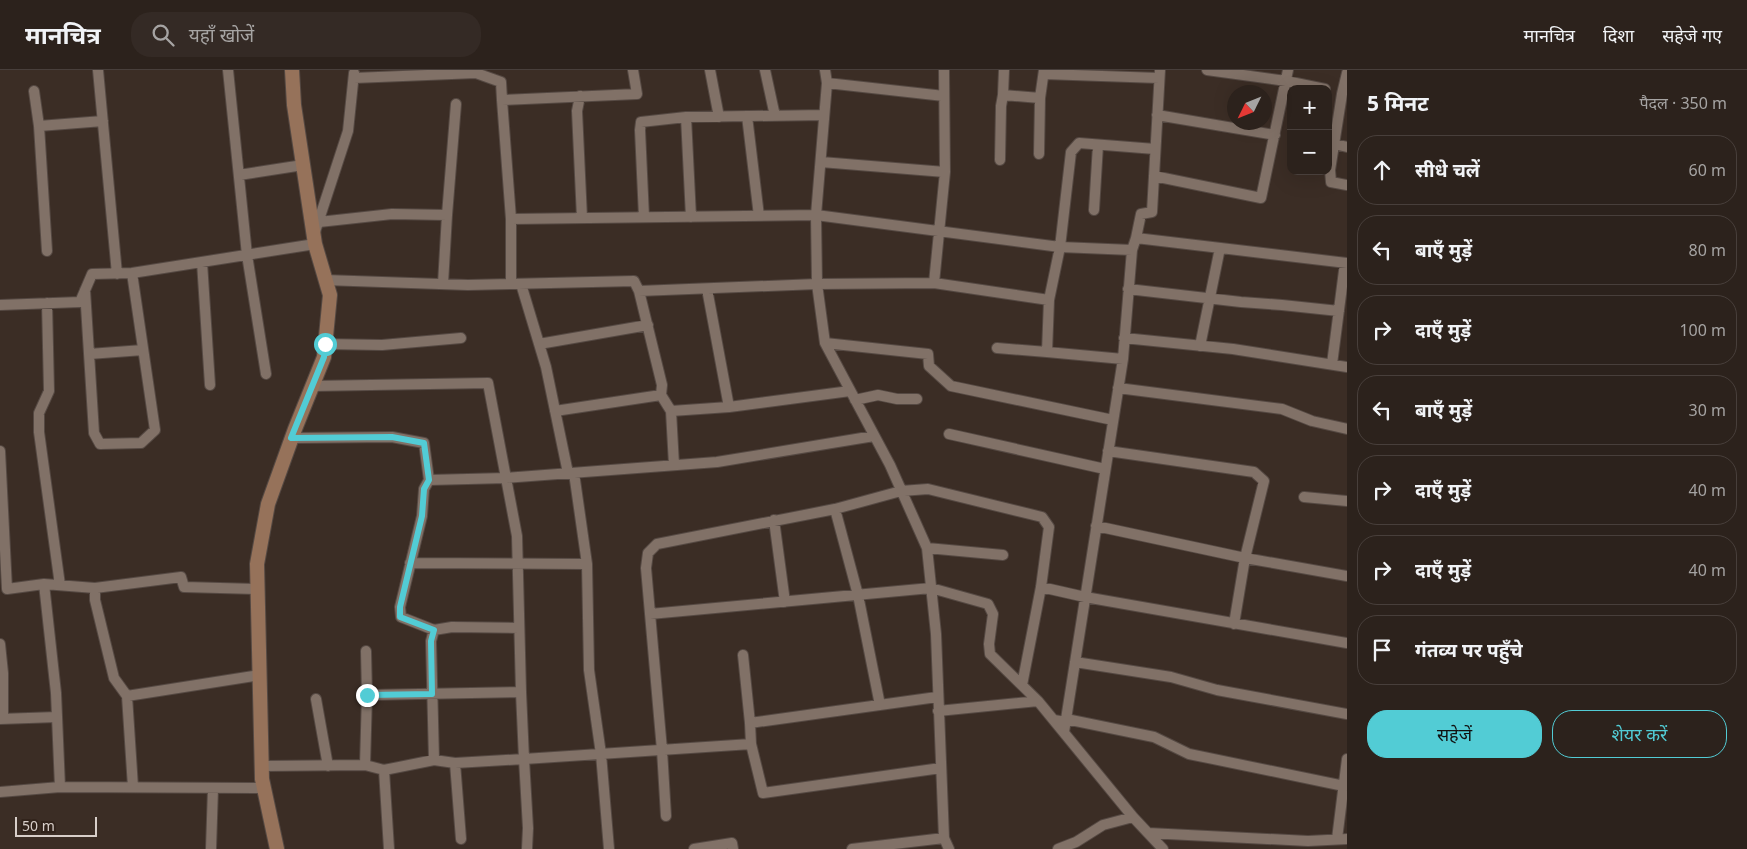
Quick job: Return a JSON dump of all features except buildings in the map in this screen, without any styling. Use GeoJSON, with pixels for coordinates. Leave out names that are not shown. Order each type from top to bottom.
{"type":"FeatureCollection","features":[{"type":"Feature","properties":{"kind":"street"},"geometry":{"type":"LineString","coordinates":[[98,70],[118,274]]}},
{"type":"Feature","properties":{"kind":"street"},"geometry":{"type":"LineString","coordinates":[[228,70],[247,255],[266,374]]}},
{"type":"Feature","properties":{"kind":"street"},"geometry":{"type":"LineString","coordinates":[[277,849],[264,788],[262,766],[257,564],[268,504],[291,438],[324,357],[330,295],[315,240],[294,105],[292,70]]}},
{"type":"Feature","properties":{"kind":"street"},"geometry":{"type":"LineString","coordinates":[[502,100],[637,94],[633,70]]}},
{"type":"Feature","properties":{"kind":"street"},"geometry":{"type":"LineString","coordinates":[[710,70],[719,117]]}},
{"type":"Feature","properties":{"kind":"street"},"geometry":{"type":"LineString","coordinates":[[765,70],[775,116]]}},
{"type":"Feature","properties":{"kind":"street"},"geometry":{"type":"LineString","coordinates":[[825,70],[827,83],[816,215],[817,284],[825,343],[902,491],[927,548],[936,634],[944,838],[949,849]]}},
{"type":"Feature","properties":{"kind":"street"},"geometry":{"type":"LineString","coordinates":[[934,283],[945,172],[944,70]]}},
{"type":"Feature","properties":{"kind":"street"},"geometry":{"type":"LineString","coordinates":[[1000,160],[1004,70]]}},
{"type":"Feature","properties":{"kind":"street"},"geometry":{"type":"LineString","coordinates":[[1207,70],[1287,75],[1316,85]]}},
{"type":"Feature","properties":{"kind":"street"},"geometry":{"type":"LineString","coordinates":[[1039,154],[1040,98],[1044,72],[1160,74],[1152,212],[1141,214],[1132,250],[1123,359],[1064,732]]}},
{"type":"Feature","properties":{"kind":"street"},"geometry":{"type":"LineString","coordinates":[[315,240],[348,131],[354,74],[476,73],[501,82],[516,284],[546,367],[571,473],[587,564],[589,670],[601,754],[609,849]]}},
{"type":"Feature","properties":{"kind":"street"},"geometry":{"type":"LineString","coordinates":[[1347,73],[1330,170],[1331,182],[1347,185]]}},
{"type":"Feature","properties":{"kind":"street"},"geometry":{"type":"LineString","coordinates":[[1154,176],[1261,198],[1287,75]]}},
{"type":"Feature","properties":{"kind":"street"},"geometry":{"type":"LineString","coordinates":[[827,83],[944,96]]}},
{"type":"Feature","properties":{"kind":"street"},"geometry":{"type":"LineString","coordinates":[[1332,90],[1345,93]]}},
{"type":"Feature","properties":{"kind":"street"},"geometry":{"type":"LineString","coordinates":[[34,91],[39,126],[47,251]]}},
{"type":"Feature","properties":{"kind":"street"},"geometry":{"type":"LineString","coordinates":[[1003,95],[1040,98]]}},
{"type":"Feature","properties":{"kind":"street"},"geometry":{"type":"LineString","coordinates":[[580,96],[577,111],[582,218]]}},
{"type":"Feature","properties":{"kind":"street"},"geometry":{"type":"LineString","coordinates":[[443,284],[446,215],[456,104]]}},
{"type":"Feature","properties":{"kind":"street"},"geometry":{"type":"LineString","coordinates":[[644,217],[641,122],[686,117],[824,115]]}},
{"type":"Feature","properties":{"kind":"street"},"geometry":{"type":"LineString","coordinates":[[1157,115],[1275,135]]}},
{"type":"Feature","properties":{"kind":"street"},"geometry":{"type":"LineString","coordinates":[[747,116],[758,216]]}},
{"type":"Feature","properties":{"kind":"street"},"geometry":{"type":"LineString","coordinates":[[686,117],[690,217]]}},
{"type":"Feature","properties":{"kind":"street"},"geometry":{"type":"LineString","coordinates":[[39,126],[103,122]]}},
{"type":"Feature","properties":{"kind":"street"},"geometry":{"type":"LineString","coordinates":[[1047,352],[1049,300],[1060,246],[1071,152],[1079,143],[1156,149]]}},
{"type":"Feature","properties":{"kind":"street"},"geometry":{"type":"LineString","coordinates":[[1334,144],[1347,147]]}},
{"type":"Feature","properties":{"kind":"street"},"geometry":{"type":"LineString","coordinates":[[1094,210],[1098,145]]}},
{"type":"Feature","properties":{"kind":"street"},"geometry":{"type":"LineString","coordinates":[[821,162],[945,172]]}},
{"type":"Feature","properties":{"kind":"street"},"geometry":{"type":"LineString","coordinates":[[239,175],[304,165]]}},
{"type":"Feature","properties":{"kind":"street"},"geometry":{"type":"LineString","coordinates":[[319,222],[392,214],[446,215]]}},
{"type":"Feature","properties":{"kind":"street"},"geometry":{"type":"LineString","coordinates":[[511,219],[816,215],[1060,246],[1132,250]]}},
{"type":"Feature","properties":{"kind":"street"},"geometry":{"type":"LineString","coordinates":[[1136,238],[1346,263],[1332,364]]}},
{"type":"Feature","properties":{"kind":"street"},"geometry":{"type":"LineString","coordinates":[[0,305],[80,302],[92,274],[132,273],[247,255],[315,240]]}},
{"type":"Feature","properties":{"kind":"street"},"geometry":{"type":"LineString","coordinates":[[1200,346],[1220,248]]}},
{"type":"Feature","properties":{"kind":"street"},"geometry":{"type":"LineString","coordinates":[[202,262],[210,385]]}},
{"type":"Feature","properties":{"kind":"street"},"geometry":{"type":"LineString","coordinates":[[85,290],[94,433],[100,444],[141,443],[155,430],[132,273]]}},
{"type":"Feature","properties":{"kind":"street"},"geometry":{"type":"LineString","coordinates":[[325,280],[443,284],[634,281],[639,291],[648,325],[662,385],[661,395],[671,411],[674,465]]}},
{"type":"Feature","properties":{"kind":"street"},"geometry":{"type":"LineString","coordinates":[[639,291],[817,284],[934,283],[1049,300]]}},
{"type":"Feature","properties":{"kind":"street"},"geometry":{"type":"LineString","coordinates":[[707,288],[729,407]]}},
{"type":"Feature","properties":{"kind":"street"},"geometry":{"type":"LineString","coordinates":[[1128,289],[1339,312]]}},
{"type":"Feature","properties":{"kind":"street"},"geometry":{"type":"LineString","coordinates":[[48,303],[49,391],[38,413],[60,585]]}},
{"type":"Feature","properties":{"kind":"street"},"geometry":{"type":"LineString","coordinates":[[539,344],[648,325]]}},
{"type":"Feature","properties":{"kind":"street"},"geometry":{"type":"LineString","coordinates":[[325,344],[382,344],[461,338]]}},
{"type":"Feature","properties":{"kind":"street"},"geometry":{"type":"LineString","coordinates":[[1124,338],[1260,353],[1347,367]]}},
{"type":"Feature","properties":{"kind":"street"},"geometry":{"type":"LineString","coordinates":[[825,343],[928,354],[929,366],[951,386],[1113,420]]}},
{"type":"Feature","properties":{"kind":"street"},"geometry":{"type":"LineString","coordinates":[[997,348],[1123,359]]}},
{"type":"Feature","properties":{"kind":"street"},"geometry":{"type":"LineString","coordinates":[[89,354],[143,350]]}},
{"type":"Feature","properties":{"kind":"street"},"geometry":{"type":"LineString","coordinates":[[312,386],[488,383],[517,536],[521,692],[528,828],[527,849]]}},
{"type":"Feature","properties":{"kind":"street"},"geometry":{"type":"LineString","coordinates":[[1118,388],[1282,409],[1312,421],[1347,429]]}},
{"type":"Feature","properties":{"kind":"street"},"geometry":{"type":"LineString","coordinates":[[555,411],[661,395]]}},
{"type":"Feature","properties":{"kind":"street"},"geometry":{"type":"LineString","coordinates":[[671,411],[853,395],[878,395],[897,399],[917,399]]}},
{"type":"Feature","properties":{"kind":"street"},"geometry":{"type":"LineString","coordinates":[[949,434],[1105,469]]}},
{"type":"Feature","properties":{"kind":"street"},"geometry":{"type":"LineString","coordinates":[[429,480],[506,478],[717,462],[874,436]]}},
{"type":"Feature","properties":{"kind":"street"},"geometry":{"type":"LineString","coordinates":[[291,438],[392,437],[424,443],[429,480],[424,489],[422,516],[400,607],[400,617],[434,630],[452,627],[519,628]]}},
{"type":"Feature","properties":{"kind":"street"},"geometry":{"type":"LineString","coordinates":[[0,451],[4,590],[44,584],[95,588],[181,577],[184,587],[257,589]]}},
{"type":"Feature","properties":{"kind":"street"},"geometry":{"type":"LineString","coordinates":[[1108,451],[1254,472],[1264,481],[1245,558],[1234,624]]}},
{"type":"Feature","properties":{"kind":"street"},"geometry":{"type":"LineString","coordinates":[[666,816],[646,568],[648,553],[657,544],[835,509],[902,491],[928,489],[1042,517],[1049,528],[1041,587],[1022,685]]}},
{"type":"Feature","properties":{"kind":"street"},"geometry":{"type":"LineString","coordinates":[[1304,498],[1347,501]]}},
{"type":"Feature","properties":{"kind":"street"},"geometry":{"type":"LineString","coordinates":[[835,509],[858,595],[880,705]]}},
{"type":"Feature","properties":{"kind":"street"},"geometry":{"type":"LineString","coordinates":[[774,520],[785,602]]}},
{"type":"Feature","properties":{"kind":"street"},"geometry":{"type":"LineString","coordinates":[[1096,526],[1245,558],[1347,576]]}},
{"type":"Feature","properties":{"kind":"street"},"geometry":{"type":"LineString","coordinates":[[927,548],[1003,555]]}},
{"type":"Feature","properties":{"kind":"street"},"geometry":{"type":"LineString","coordinates":[[410,563],[587,564]]}},
{"type":"Feature","properties":{"kind":"street"},"geometry":{"type":"LineString","coordinates":[[44,584],[57,717],[60,787]]}},
{"type":"Feature","properties":{"kind":"street"},"geometry":{"type":"LineString","coordinates":[[1041,587],[1085,597],[1347,644]]}},
{"type":"Feature","properties":{"kind":"street"},"geometry":{"type":"LineString","coordinates":[[95,588],[96,600],[114,678],[127,696],[133,787]]}},
{"type":"Feature","properties":{"kind":"street"},"geometry":{"type":"LineString","coordinates":[[650,614],[931,588],[988,604],[993,614],[989,644],[990,654],[1038,701],[1133,817],[1163,849]]}},
{"type":"Feature","properties":{"kind":"street"},"geometry":{"type":"LineString","coordinates":[[434,630],[431,641],[434,760]]}},
{"type":"Feature","properties":{"kind":"street"},"geometry":{"type":"LineString","coordinates":[[0,644],[3,673],[2,719],[57,717]]}},
{"type":"Feature","properties":{"kind":"street"},"geometry":{"type":"LineString","coordinates":[[365,765],[366,651]]}},
{"type":"Feature","properties":{"kind":"street"},"geometry":{"type":"LineString","coordinates":[[743,655],[751,744],[762,792],[941,768]]}},
{"type":"Feature","properties":{"kind":"street"},"geometry":{"type":"LineString","coordinates":[[1075,662],[1171,678],[1217,690],[1347,714]]}},
{"type":"Feature","properties":{"kind":"street"},"geometry":{"type":"LineString","coordinates":[[127,696],[260,675]]}},
{"type":"Feature","properties":{"kind":"street"},"geometry":{"type":"LineString","coordinates":[[367,695],[521,692]]}},
{"type":"Feature","properties":{"kind":"street"},"geometry":{"type":"LineString","coordinates":[[750,723],[937,697]]}},
{"type":"Feature","properties":{"kind":"street"},"geometry":{"type":"LineString","coordinates":[[316,699],[328,766]]}},
{"type":"Feature","properties":{"kind":"street"},"geometry":{"type":"LineString","coordinates":[[938,711],[1038,701]]}},
{"type":"Feature","properties":{"kind":"street"},"geometry":{"type":"LineString","coordinates":[[1054,720],[1065,722],[1066,719],[1154,737],[1189,754],[1344,786]]}},
{"type":"Feature","properties":{"kind":"street"},"geometry":{"type":"LineString","coordinates":[[262,766],[365,765],[384,770],[434,760],[455,763],[751,744]]}},
{"type":"Feature","properties":{"kind":"street"},"geometry":{"type":"LineString","coordinates":[[1148,833],[1308,841],[1342,839],[1347,759]]}},
{"type":"Feature","properties":{"kind":"street"},"geometry":{"type":"LineString","coordinates":[[455,763],[461,839]]}},
{"type":"Feature","properties":{"kind":"street"},"geometry":{"type":"LineString","coordinates":[[384,770],[389,849]]}},
{"type":"Feature","properties":{"kind":"street"},"geometry":{"type":"LineString","coordinates":[[0,792],[60,787],[264,788]]}},
{"type":"Feature","properties":{"kind":"street"},"geometry":{"type":"LineString","coordinates":[[211,849],[213,788]]}},
{"type":"Feature","properties":{"kind":"street"},"geometry":{"type":"LineString","coordinates":[[1058,849],[1076,842],[1103,825],[1133,817]]}},
{"type":"Feature","properties":{"kind":"street"},"geometry":{"type":"LineString","coordinates":[[852,849],[944,838]]}},
{"type":"Feature","properties":{"kind":"street"},"geometry":{"type":"LineString","coordinates":[[694,849],[732,843],[733,849]]}},
{"type":"Feature","properties":{"kind":"route"},"geometry":{"type":"LineString","coordinates":[[325,344],[324,357],[291,438],[392,437],[424,443],[429,480],[424,489],[422,516],[400,607],[400,617],[434,630],[431,641],[432,694],[367,695]]}}]}
